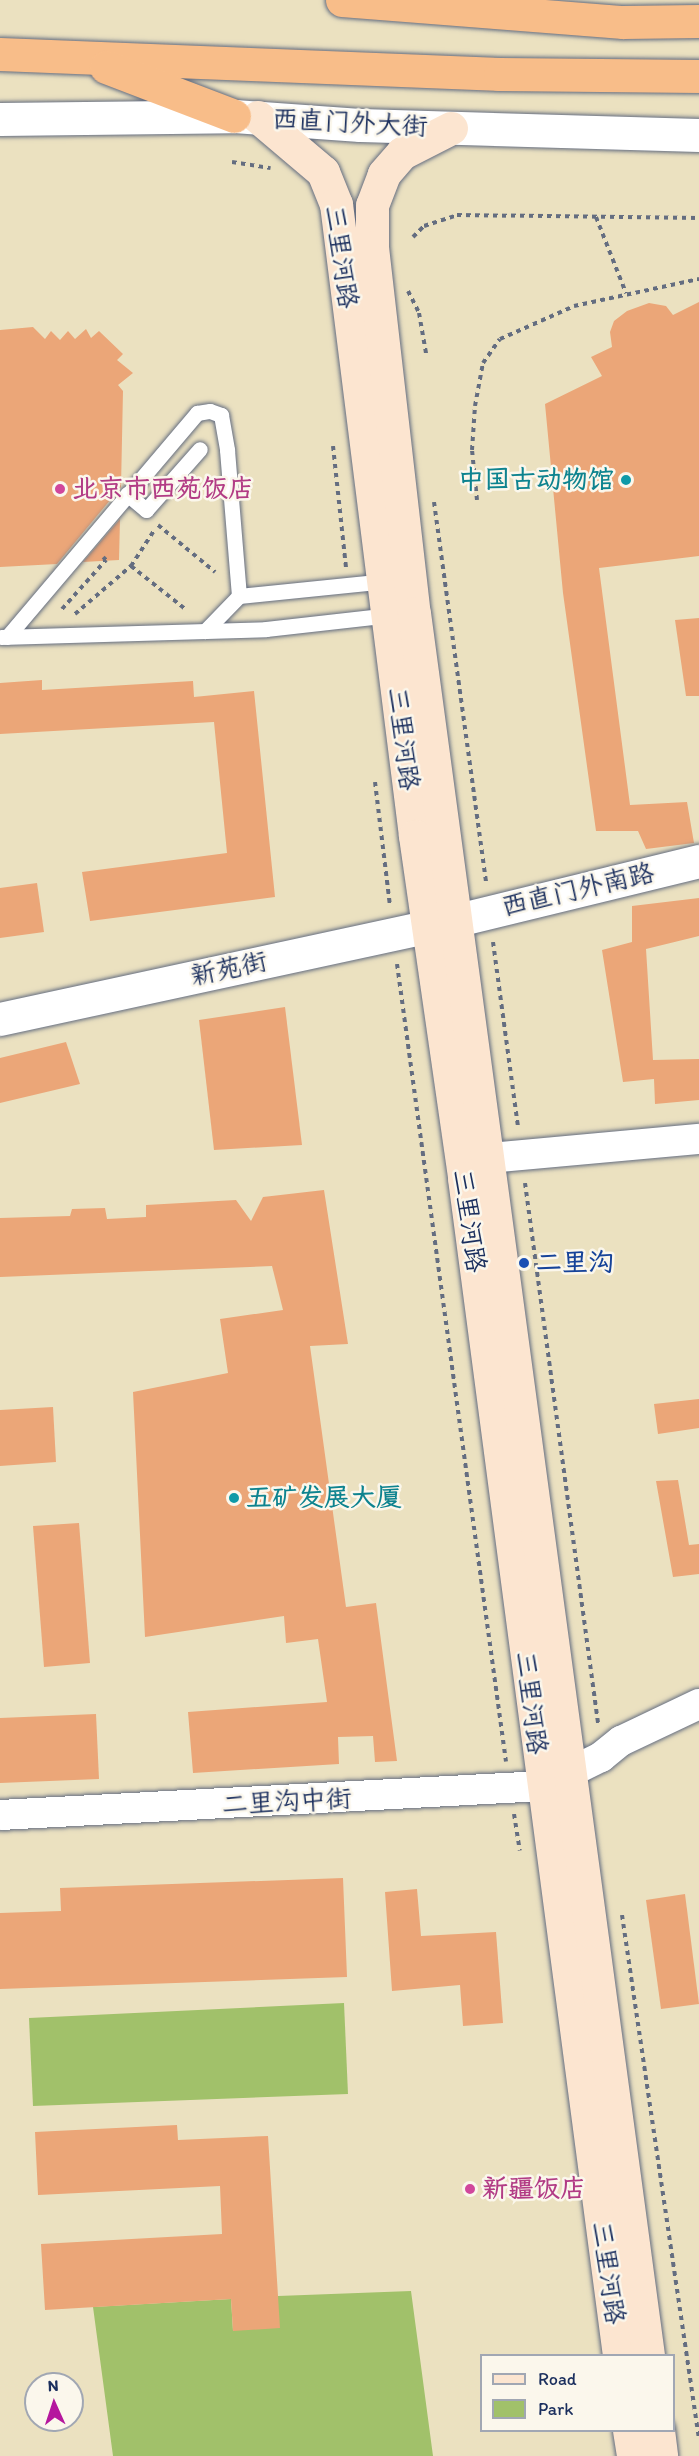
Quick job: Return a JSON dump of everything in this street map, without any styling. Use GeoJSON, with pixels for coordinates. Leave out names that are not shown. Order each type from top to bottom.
{"type":"FeatureCollection","features":[{"type":"Feature","properties":{"kind":"highway"},"geometry":{"type":"LineString","coordinates":[[342,0],[623,22],[699,21]]}},
{"type":"Feature","properties":{"kind":"highway","name":"西直门外大街"},"geometry":{"type":"LineString","coordinates":[[0,54],[500,74],[699,76]]}},
{"type":"Feature","properties":{"kind":"highway"},"geometry":{"type":"LineString","coordinates":[[79,57],[246,116]]}},
{"type":"Feature","properties":{"kind":"main road","name":"三里河路"},"geometry":{"type":"LineString","coordinates":[[246,116],[323,172],[336,204],[396,579],[442,923],[464,1178],[556,1780],[648,2354]]}},
{"type":"Feature","properties":{"kind":"main road","name":"三里河路"},"geometry":{"type":"LineString","coordinates":[[396,579],[372,205],[384,174],[402,153],[451,128]]}},
{"type":"Feature","properties":{"kind":"main road","name":"三里河路"},"geometry":{"type":"LineString","coordinates":[[442,923],[489,1158],[620,2354]]}},
{"type":"Feature","properties":{"kind":"main road"},"geometry":{"type":"LineString","coordinates":[[630,2432],[633,2456]]}},
{"type":"Feature","properties":{"kind":"main road"},"geometry":{"type":"LineString","coordinates":[[658,2432],[661,2456]]}},
{"type":"Feature","properties":{"kind":"street","name":"西直门外大街"},"geometry":{"type":"LineString","coordinates":[[0,119],[246,116],[451,128],[699,135]]}},
{"type":"Feature","properties":{"kind":"street","name":"西直门外南路"},"geometry":{"type":"LineString","coordinates":[[442,923],[699,861]]}},
{"type":"Feature","properties":{"kind":"street","name":"新苑街"},"geometry":{"type":"LineString","coordinates":[[0,1019],[442,923]]}},
{"type":"Feature","properties":{"kind":"street"},"geometry":{"type":"LineString","coordinates":[[489,1158],[699,1139]]}},
{"type":"Feature","properties":{"kind":"street"},"geometry":{"type":"LineString","coordinates":[[556,1780],[601,1757],[621,1741],[699,1704]]}},
{"type":"Feature","properties":{"kind":"street","name":"二里沟中街"},"geometry":{"type":"LineString","coordinates":[[0,1815],[510,1788],[556,1780]]}},
{"type":"Feature","properties":{"kind":"lane"},"geometry":{"type":"LineString","coordinates":[[3,637],[197,413],[221,415],[239,596]]}},
{"type":"Feature","properties":{"kind":"lane"},"geometry":{"type":"LineString","coordinates":[[128,494],[146,510],[200,449]]}},
{"type":"Feature","properties":{"kind":"lane"},"geometry":{"type":"LineString","coordinates":[[205,631],[239,596],[396,579]]}},
{"type":"Feature","properties":{"kind":"lane"},"geometry":{"type":"LineString","coordinates":[[3,637],[266,629],[400,614]]}},
{"type":"Feature","properties":{"kind":"path"},"geometry":{"type":"LineString","coordinates":[[413,237],[424,226],[457,215],[699,218]]}},
{"type":"Feature","properties":{"kind":"path"},"geometry":{"type":"LineString","coordinates":[[596,217],[626,293]]}},
{"type":"Feature","properties":{"kind":"path"},"geometry":{"type":"LineString","coordinates":[[477,500],[472,450],[475,406],[483,363],[500,339],[574,306],[699,279]]}},
{"type":"Feature","properties":{"kind":"path"},"geometry":{"type":"LineString","coordinates":[[407,289],[419,313],[426,353]]}},
{"type":"Feature","properties":{"kind":"path"},"geometry":{"type":"LineString","coordinates":[[332,436],[348,585]]}},
{"type":"Feature","properties":{"kind":"path"},"geometry":{"type":"LineString","coordinates":[[432,489],[601,1757]]}},
{"type":"Feature","properties":{"kind":"path"},"geometry":{"type":"LineString","coordinates":[[68,620],[130,566],[165,517]]}},
{"type":"Feature","properties":{"kind":"path"},"geometry":{"type":"LineString","coordinates":[[158,525],[215,572]]}},
{"type":"Feature","properties":{"kind":"path"},"geometry":{"type":"LineString","coordinates":[[130,566],[184,608]]}},
{"type":"Feature","properties":{"kind":"path"},"geometry":{"type":"LineString","coordinates":[[374,770],[393,934],[522,1862]]}},
{"type":"Feature","properties":{"kind":"path"},"geometry":{"type":"LineString","coordinates":[[620,1906],[699,2439]]}},
{"type":"Feature","properties":{"kind":"green space"},"geometry":{"type":"Polygon","coordinates":[[[344,2003],[348,2094],[33,2106],[29,2018],[344,2003]]]}},
{"type":"Feature","properties":{"kind":"green space"},"geometry":{"type":"Polygon","coordinates":[[[411,2291],[433,2456],[113,2456],[93,2307],[231,2299],[233,2331],[278,2296],[411,2291]]]}},
{"type":"Feature","properties":{"kind":"building","name":"中国古动物馆"},"geometry":{"type":"Polygon","coordinates":[[[699,302],[699,556],[599,568],[630,805],[687,802],[694,843],[646,849],[638,831],[596,831],[563,593],[545,404],[602,376],[591,357],[612,347],[610,332],[614,321],[627,311],[649,303],[666,306],[673,315],[699,302]]]}},
{"type":"Feature","properties":{"kind":"building","name":"北京市西苑饭店"},"geometry":{"type":"Polygon","coordinates":[[[33,327],[45,339],[51,331],[60,340],[68,331],[75,339],[86,329],[91,338],[99,331],[123,354],[117,360],[133,373],[118,385],[123,391],[121,487],[57,564],[0,567],[0,330],[33,327]]]}},
{"type":"Feature","properties":{"kind":"building"},"geometry":{"type":"Polygon","coordinates":[[[120,519],[119,560],[83,562],[120,519]]]}},
{"type":"Feature","properties":{"kind":"building"},"geometry":{"type":"Polygon","coordinates":[[[699,618],[699,696],[686,696],[675,620],[699,618]]]}},
{"type":"Feature","properties":{"kind":"building"},"geometry":{"type":"Polygon","coordinates":[[[42,680],[42,690],[193,681],[194,697],[254,691],[275,897],[90,921],[82,872],[227,853],[214,722],[0,734],[0,683],[42,680]]]}},
{"type":"Feature","properties":{"kind":"building"},"geometry":{"type":"Polygon","coordinates":[[[37,883],[44,932],[0,938],[0,888],[37,883]]]}},
{"type":"Feature","properties":{"kind":"building"},"geometry":{"type":"Polygon","coordinates":[[[699,898],[699,936],[646,949],[653,1060],[699,1059],[699,1100],[655,1104],[654,1079],[623,1082],[602,950],[632,942],[632,906],[699,898]]]}},
{"type":"Feature","properties":{"kind":"building"},"geometry":{"type":"Polygon","coordinates":[[[285,1007],[302,1145],[214,1150],[199,1020],[285,1007]]]}},
{"type":"Feature","properties":{"kind":"building"},"geometry":{"type":"Polygon","coordinates":[[[66,1042],[80,1084],[0,1103],[0,1058],[66,1042]]]}},
{"type":"Feature","properties":{"kind":"building","name":"五矿发展大厦"},"geometry":{"type":"Polygon","coordinates":[[[324,1190],[348,1344],[310,1346],[346,1607],[376,1603],[397,1761],[375,1762],[373,1736],[338,1737],[339,1764],[193,1773],[188,1712],[327,1702],[318,1639],[286,1643],[284,1616],[145,1637],[133,1392],[228,1373],[220,1319],[283,1310],[272,1266],[0,1277],[0,1218],[70,1216],[72,1209],[105,1208],[107,1219],[146,1217],[146,1205],[236,1200],[251,1221],[263,1197],[324,1190]]]}},
{"type":"Feature","properties":{"kind":"building"},"geometry":{"type":"Polygon","coordinates":[[[699,1399],[699,1428],[658,1434],[654,1404],[699,1399]]]}},
{"type":"Feature","properties":{"kind":"building"},"geometry":{"type":"Polygon","coordinates":[[[53,1407],[56,1462],[0,1466],[0,1410],[53,1407]]]}},
{"type":"Feature","properties":{"kind":"building"},"geometry":{"type":"Polygon","coordinates":[[[678,1480],[689,1545],[699,1544],[699,1574],[673,1577],[656,1481],[678,1480]]]}},
{"type":"Feature","properties":{"kind":"building"},"geometry":{"type":"Polygon","coordinates":[[[79,1523],[90,1663],[44,1667],[33,1526],[79,1523]]]}},
{"type":"Feature","properties":{"kind":"building"},"geometry":{"type":"Polygon","coordinates":[[[96,1714],[99,1779],[0,1783],[0,1718],[96,1714]]]}},
{"type":"Feature","properties":{"kind":"building"},"geometry":{"type":"Polygon","coordinates":[[[343,1878],[347,1977],[0,1989],[0,1913],[61,1911],[60,1888],[343,1878]]]}},
{"type":"Feature","properties":{"kind":"building"},"geometry":{"type":"Polygon","coordinates":[[[417,1889],[421,1936],[496,1932],[503,2023],[463,2026],[460,1985],[392,1991],[385,1892],[417,1889]]]}},
{"type":"Feature","properties":{"kind":"building"},"geometry":{"type":"Polygon","coordinates":[[[685,1894],[699,2004],[661,2009],[646,1900],[685,1894]]]}},
{"type":"Feature","properties":{"kind":"building"},"geometry":{"type":"Polygon","coordinates":[[[177,2125],[178,2140],[268,2136],[280,2328],[233,2331],[231,2299],[45,2310],[41,2244],[222,2234],[220,2186],[38,2195],[35,2132],[177,2125]]]}},
{"type":"Feature","properties":{"kind":"place","name":"中国古动物馆"},"geometry":{"type":"Point","coordinates":[626,480]}},
{"type":"Feature","properties":{"kind":"place","name":"北京市西苑饭店"},"geometry":{"type":"Point","coordinates":[60,489]}},
{"type":"Feature","properties":{"kind":"place","name":"二里沟"},"geometry":{"type":"Point","coordinates":[524,1263]}},
{"type":"Feature","properties":{"kind":"place","name":"五矿发展大厦"},"geometry":{"type":"Point","coordinates":[234,1498]}},
{"type":"Feature","properties":{"kind":"place","name":"新疆饭店"},"geometry":{"type":"Point","coordinates":[470,2189]}}]}
